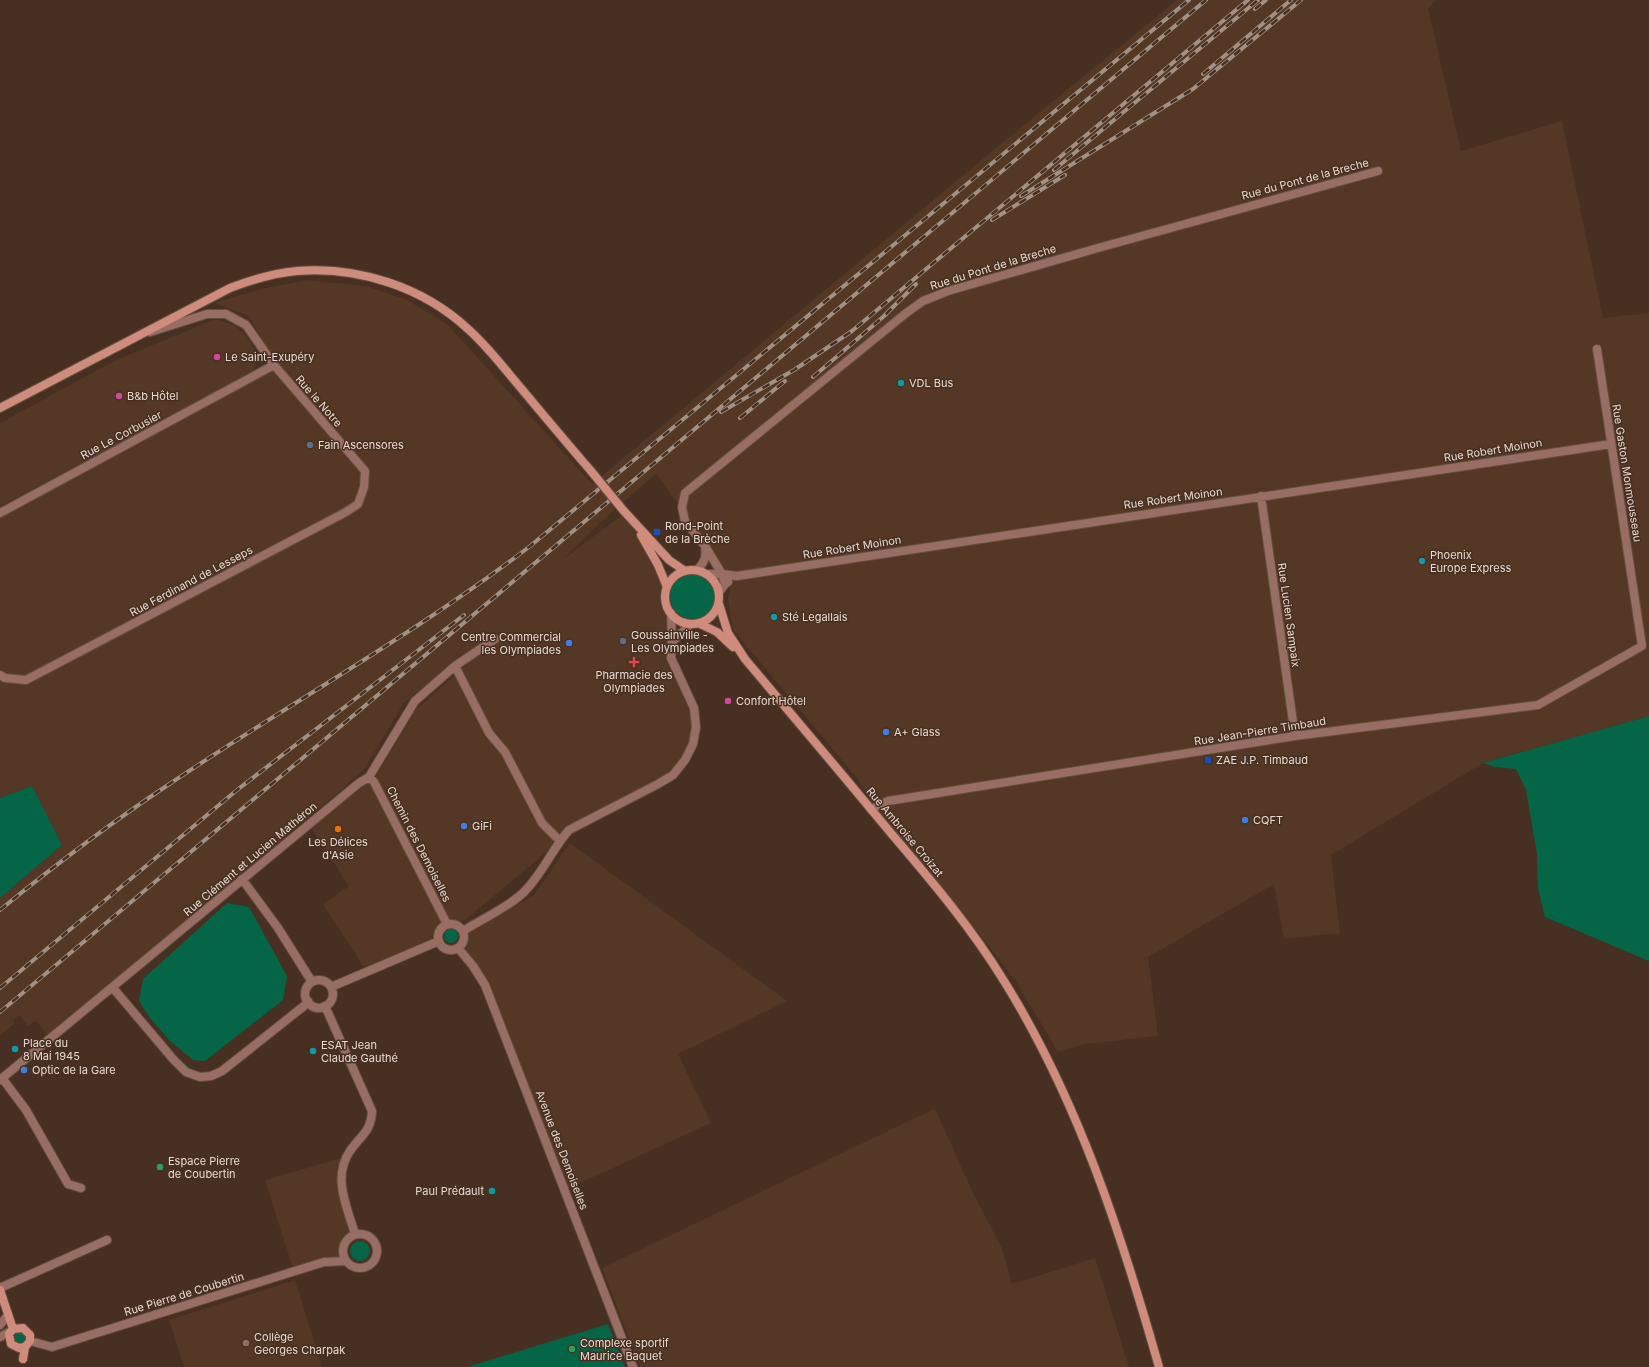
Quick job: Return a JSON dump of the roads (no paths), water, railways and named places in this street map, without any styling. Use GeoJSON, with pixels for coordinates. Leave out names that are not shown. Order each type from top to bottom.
{"type":"FeatureCollection","features":[{"type":"Feature","properties":{"kind":"main road"},"geometry":{"type":"LineString","coordinates":[[0,408],[230,288],[269,276],[296,272],[325,271],[354,274],[384,281],[428,300],[468,328],[505,369],[624,510],[653,555],[667,587]]}},
{"type":"Feature","properties":{"kind":"main road"},"geometry":{"type":"LineString","coordinates":[[633,522],[669,560],[685,571]]}},
{"type":"Feature","properties":{"kind":"main road"},"geometry":{"type":"LineString","coordinates":[[697,570],[706,574],[713,580],[719,592],[719,604],[728,633],[745,659],[717,632],[700,624],[690,624],[677,620],[671,613],[665,601],[667,587],[674,577],[685,571],[697,570]]}},
{"type":"Feature","properties":{"kind":"main road"},"geometry":{"type":"LineString","coordinates":[[700,624],[714,614],[719,604]]}},
{"type":"Feature","properties":{"kind":"main road","name":"Rue Ambroise Croizat"},"geometry":{"type":"LineString","coordinates":[[745,659],[871,809],[973,934],[1003,979],[1033,1030],[1071,1107],[1103,1187],[1136,1286],[1159,1367]]}},
{"type":"Feature","properties":{"kind":"main road"},"geometry":{"type":"LineString","coordinates":[[0,1289],[12,1330],[9,1341],[16,1348],[24,1363]]}},
{"type":"Feature","properties":{"kind":"main road"},"geometry":{"type":"LineString","coordinates":[[12,1330],[20,1327],[26,1329],[30,1335],[24,1363]]}},
{"type":"Feature","properties":{"kind":"main road"},"geometry":{"type":"LineString","coordinates":[[16,1348],[28,1344]]}},
{"type":"Feature","properties":{"kind":"street","name":"Rue du Pont de la Breche"},"geometry":{"type":"LineString","coordinates":[[725,584],[722,574],[705,546],[685,521],[682,507],[685,493],[923,300],[948,291],[1098,248],[1378,171]]}},
{"type":"Feature","properties":{"kind":"street","name":"Rue le Notre"},"geometry":{"type":"LineString","coordinates":[[132,338],[207,314],[226,314],[246,325],[274,366],[365,470]]}},
{"type":"Feature","properties":{"kind":"street","name":"Rue Gaston Monmousseau"},"geometry":{"type":"LineString","coordinates":[[1597,349],[1642,646]]}},
{"type":"Feature","properties":{"kind":"street","name":"Rue Le Corbusier"},"geometry":{"type":"LineString","coordinates":[[0,513],[274,366]]}},
{"type":"Feature","properties":{"kind":"street","name":"Rue Robert Moinon"},"geometry":{"type":"LineString","coordinates":[[706,574],[737,576],[1611,444]]}},
{"type":"Feature","properties":{"kind":"street","name":"Rue Ferdinand de Lesseps"},"geometry":{"type":"LineString","coordinates":[[0,675],[5,678],[26,680],[346,512],[358,504],[364,487],[365,470]]}},
{"type":"Feature","properties":{"kind":"street","name":"Rue Lucien Sampaix"},"geometry":{"type":"LineString","coordinates":[[1262,496],[1295,736]]}},
{"type":"Feature","properties":{"kind":"street"},"geometry":{"type":"LineString","coordinates":[[697,570],[704,562],[706,552],[705,546]]}},
{"type":"Feature","properties":{"kind":"street","name":"Rue Robert Moinon"},"geometry":{"type":"LineString","coordinates":[[719,592],[725,584],[737,576]]}},
{"type":"Feature","properties":{"kind":"street"},"geometry":{"type":"LineString","coordinates":[[463,931],[523,893],[569,830],[673,775],[685,760],[693,744],[696,727],[694,708],[671,658],[671,613]]}},
{"type":"Feature","properties":{"kind":"street"},"geometry":{"type":"LineString","coordinates":[[672,642],[690,624]]}},
{"type":"Feature","properties":{"kind":"street","name":"Rue Clément et Lucien Mathéron"},"geometry":{"type":"LineString","coordinates":[[1,1079],[113,988],[242,879],[359,783],[369,777],[415,701],[455,666],[495,639]]}},
{"type":"Feature","properties":{"kind":"street","name":"Rue Jean-Pierre Timbaud"},"geometry":{"type":"LineString","coordinates":[[871,809],[888,801],[1295,736],[1538,705],[1642,646]]}},
{"type":"Feature","properties":{"kind":"street"},"geometry":{"type":"LineString","coordinates":[[455,666],[490,733],[505,752],[542,823],[560,841]]}},
{"type":"Feature","properties":{"kind":"street","name":"Chemin des Demoiselles"},"geometry":{"type":"LineString","coordinates":[[369,777],[374,782],[447,924]]}},
{"type":"Feature","properties":{"kind":"street"},"geometry":{"type":"LineString","coordinates":[[242,879],[278,928],[312,982]]}},
{"type":"Feature","properties":{"kind":"street"},"geometry":{"type":"LineString","coordinates":[[447,924],[456,926],[463,931],[465,940],[458,948],[449,950],[439,941],[439,933],[447,924]]}},
{"type":"Feature","properties":{"kind":"street"},"geometry":{"type":"LineString","coordinates":[[331,987],[439,941]]}},
{"type":"Feature","properties":{"kind":"street","name":"Avenue des Demoiselles"},"geometry":{"type":"LineString","coordinates":[[458,948],[473,966],[485,985],[633,1367]]}},
{"type":"Feature","properties":{"kind":"street"},"geometry":{"type":"LineString","coordinates":[[316,980],[325,981],[331,987],[333,996],[328,1004],[315,1007],[308,1001],[305,993],[306,989],[312,982],[316,980]]}},
{"type":"Feature","properties":{"kind":"street"},"geometry":{"type":"LineString","coordinates":[[113,988],[173,1059],[186,1072],[200,1077],[211,1076],[222,1071],[304,1006],[308,1001]]}},
{"type":"Feature","properties":{"kind":"street"},"geometry":{"type":"LineString","coordinates":[[324,1006],[372,1112],[370,1127],[350,1151],[341,1173],[341,1188],[356,1234]]}},
{"type":"Feature","properties":{"kind":"street"},"geometry":{"type":"LineString","coordinates":[[1,1079],[26,1110],[68,1184],[81,1188]]}},
{"type":"Feature","properties":{"kind":"street"},"geometry":{"type":"LineString","coordinates":[[356,1234],[366,1234],[374,1240],[377,1245],[377,1256],[375,1261],[366,1267],[355,1267],[346,1261],[343,1250],[346,1240],[356,1234]]}},
{"type":"Feature","properties":{"kind":"street"},"geometry":{"type":"LineString","coordinates":[[0,1289],[107,1240]]}},
{"type":"Feature","properties":{"kind":"street","name":"Rue Pierre de Coubertin"},"geometry":{"type":"LineString","coordinates":[[28,1344],[52,1347],[324,1262],[346,1261]]}},
{"type":"Feature","properties":{"kind":"street"},"geometry":{"type":"LineString","coordinates":[[0,1324],[8,1315]]}},
{"type":"Feature","properties":{"kind":"street"},"geometry":{"type":"LineString","coordinates":[[0,1337],[12,1330]]}},
{"type":"Feature","properties":{"kind":"street"},"geometry":{"type":"LineString","coordinates":[[0,1337],[9,1341]]}},
{"type":"Feature","properties":{"kind":"railway"},"geometry":{"type":"LineString","coordinates":[[0,910],[84,844],[127,813],[216,753],[397,639],[486,579],[529,547],[1189,0]]}},
{"type":"Feature","properties":{"kind":"railway"},"geometry":{"type":"LineString","coordinates":[[0,1012],[1206,0]]}},
{"type":"Feature","properties":{"kind":"railway"},"geometry":{"type":"LineString","coordinates":[[721,412],[794,370],[852,331],[1248,0]]}},
{"type":"Feature","properties":{"kind":"railway"},"geometry":{"type":"LineString","coordinates":[[1054,170],[1258,0]]}},
{"type":"Feature","properties":{"kind":"railway"},"geometry":{"type":"LineString","coordinates":[[1255,9],[1266,0]]}},
{"type":"Feature","properties":{"kind":"railway"},"geometry":{"type":"LineString","coordinates":[[1203,74],[1291,0]]}},
{"type":"Feature","properties":{"kind":"railway"},"geometry":{"type":"LineString","coordinates":[[1021,196],[1193,89],[1301,0]]}},
{"type":"Feature","properties":{"kind":"railway"},"geometry":{"type":"LineString","coordinates":[[992,220],[1065,175]]}},
{"type":"Feature","properties":{"kind":"railway"},"geometry":{"type":"LineString","coordinates":[[813,377],[883,317],[916,284]]}},
{"type":"Feature","properties":{"kind":"railway"},"geometry":{"type":"LineString","coordinates":[[740,418],[785,381]]}},
{"type":"Feature","properties":{"kind":"railway"},"geometry":{"type":"LineString","coordinates":[[0,988],[237,790],[464,615]]}},
{"type":"Feature","properties":{"kind":"place","name":"Le Saint-Exupéry"},"geometry":{"type":"Point","coordinates":[217,357]}},
{"type":"Feature","properties":{"kind":"place","name":"VDL Bus"},"geometry":{"type":"Point","coordinates":[901,383]}},
{"type":"Feature","properties":{"kind":"place","name":"B&b Hôtel"},"geometry":{"type":"Point","coordinates":[119,396]}},
{"type":"Feature","properties":{"kind":"place","name":"Fain Ascensores"},"geometry":{"type":"Point","coordinates":[310,445]}},
{"type":"Feature","properties":{"kind":"place","name":"Rond-Point de la Brèche"},"geometry":{"type":"Point","coordinates":[657,532]}},
{"type":"Feature","properties":{"kind":"place","name":"Phoenix Europe Express"},"geometry":{"type":"Point","coordinates":[1422,561]}},
{"type":"Feature","properties":{"kind":"place","name":"Sté Legallais"},"geometry":{"type":"Point","coordinates":[774,617]}},
{"type":"Feature","properties":{"kind":"place","name":"Goussainville - Les Olympiades"},"geometry":{"type":"Point","coordinates":[623,641]}},
{"type":"Feature","properties":{"kind":"place","name":"Centre Commercial les Olympiades"},"geometry":{"type":"Point","coordinates":[569,643]}},
{"type":"Feature","properties":{"kind":"place","name":"Pharmacie des Olympiades"},"geometry":{"type":"Point","coordinates":[634,662]}},
{"type":"Feature","properties":{"kind":"place","name":"Confort Hôtel"},"geometry":{"type":"Point","coordinates":[728,701]}},
{"type":"Feature","properties":{"kind":"place","name":"A+ Glass"},"geometry":{"type":"Point","coordinates":[886,732]}},
{"type":"Feature","properties":{"kind":"place","name":"ZAE J.P. Timbaud"},"geometry":{"type":"Point","coordinates":[1208,760]}},
{"type":"Feature","properties":{"kind":"place","name":"CQFT"},"geometry":{"type":"Point","coordinates":[1245,820]}},
{"type":"Feature","properties":{"kind":"place","name":"GiFi"},"geometry":{"type":"Point","coordinates":[464,826]}},
{"type":"Feature","properties":{"kind":"place","name":"Les Délices d'Asie"},"geometry":{"type":"Point","coordinates":[338,829]}},
{"type":"Feature","properties":{"kind":"place","name":"Place du 8 Mai 1945"},"geometry":{"type":"Point","coordinates":[15,1049]}},
{"type":"Feature","properties":{"kind":"place","name":"ESAT Jean Claude Gauthé"},"geometry":{"type":"Point","coordinates":[313,1051]}},
{"type":"Feature","properties":{"kind":"place","name":"Optic de la Gare"},"geometry":{"type":"Point","coordinates":[24,1070]}},
{"type":"Feature","properties":{"kind":"place","name":"Espace Pierre de Coubertin"},"geometry":{"type":"Point","coordinates":[160,1167]}},
{"type":"Feature","properties":{"kind":"place","name":"Paul Prédault"},"geometry":{"type":"Point","coordinates":[492,1191]}},
{"type":"Feature","properties":{"kind":"place","name":"Collège Georges Charpak"},"geometry":{"type":"Point","coordinates":[246,1343]}},
{"type":"Feature","properties":{"kind":"place","name":"Complexe sportif Maurice Baquet"},"geometry":{"type":"Point","coordinates":[572,1349]}}]}
